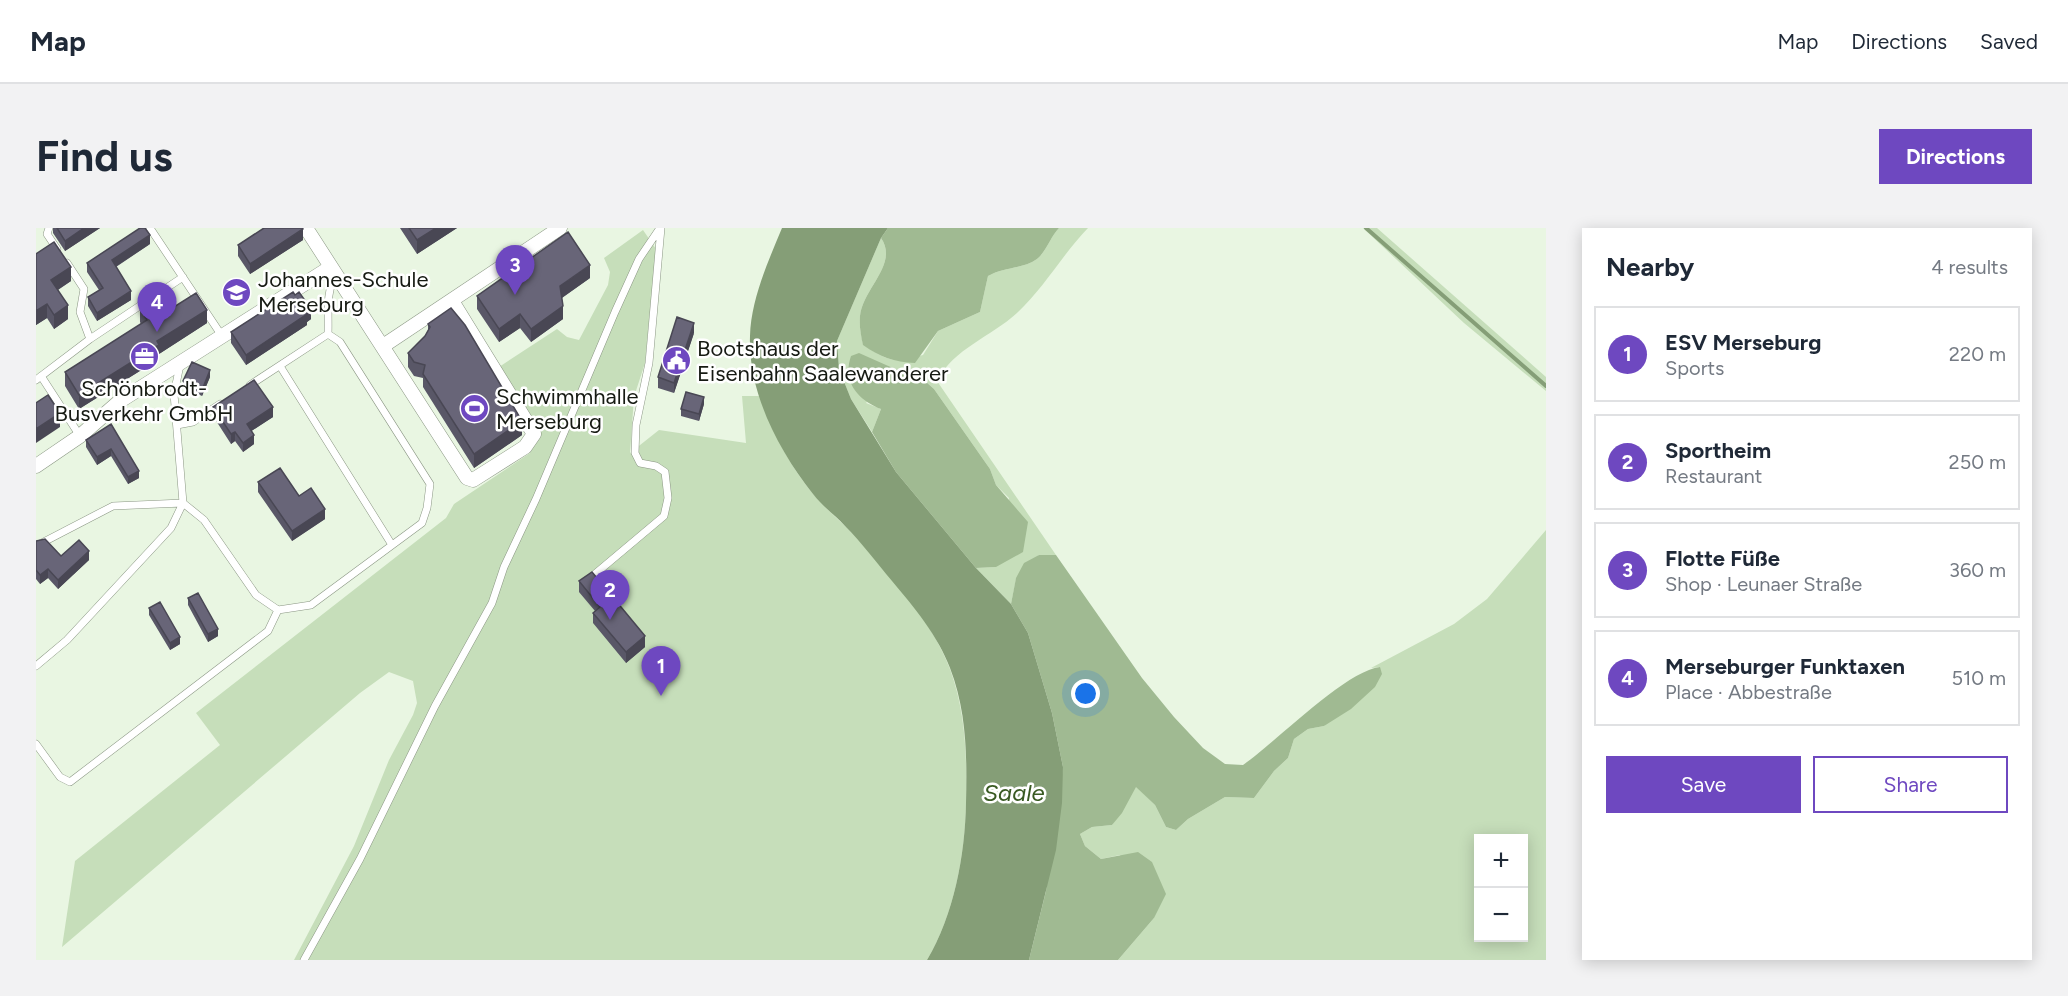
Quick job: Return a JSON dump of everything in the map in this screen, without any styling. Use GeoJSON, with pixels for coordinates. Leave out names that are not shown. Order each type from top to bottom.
{"type":"FeatureCollection","features":[{"type":"Feature","properties":{"kind":"street"},"geometry":{"type":"LineString","coordinates":[[306,228],[467,478],[479,478],[525,447],[534,434],[452,301]]}},
{"type":"Feature","properties":{"kind":"street"},"geometry":{"type":"LineString","coordinates":[[383,346],[560,228]]}},
{"type":"Feature","properties":{"kind":"street"},"geometry":{"type":"LineString","coordinates":[[36,466],[80,436],[120,401],[222,336],[334,271]]}},
{"type":"Feature","properties":{"kind":"lane"},"geometry":{"type":"LineString","coordinates":[[49,228],[47,234],[84,289],[80,312],[90,339]]}},
{"type":"Feature","properties":{"kind":"lane"},"geometry":{"type":"LineString","coordinates":[[150,228],[222,336]]}},
{"type":"Feature","properties":{"kind":"lane"},"geometry":{"type":"LineString","coordinates":[[586,581],[664,516],[668,498],[665,472],[656,466],[640,463],[635,453],[636,426],[649,363],[660,228]]}},
{"type":"Feature","properties":{"kind":"lane"},"geometry":{"type":"LineString","coordinates":[[304,960],[360,859],[435,706],[492,603],[504,567],[536,499],[615,312],[639,259],[660,228]]}},
{"type":"Feature","properties":{"kind":"lane"},"geometry":{"type":"LineString","coordinates":[[328,334],[328,298],[334,271]]}},
{"type":"Feature","properties":{"kind":"lane"},"geometry":{"type":"LineString","coordinates":[[80,436],[39,378],[90,339],[183,277]]}},
{"type":"Feature","properties":{"kind":"lane"},"geometry":{"type":"LineString","coordinates":[[241,391],[328,334]]}},
{"type":"Feature","properties":{"kind":"lane"},"geometry":{"type":"LineString","coordinates":[[36,546],[113,506],[183,503],[204,520],[256,595],[278,610],[311,605],[422,523],[427,508],[430,484],[340,342],[328,334]]}},
{"type":"Feature","properties":{"kind":"lane"},"geometry":{"type":"LineString","coordinates":[[36,666],[67,640],[171,528],[183,503],[174,394],[181,362]]}},
{"type":"Feature","properties":{"kind":"lane"},"geometry":{"type":"LineString","coordinates":[[280,366],[393,545]]}},
{"type":"Feature","properties":{"kind":"lane"},"geometry":{"type":"LineString","coordinates":[[177,425],[193,422],[232,397]]}},
{"type":"Feature","properties":{"kind":"lane"},"geometry":{"type":"LineString","coordinates":[[36,744],[60,777],[70,782],[268,632],[278,610]]}},
{"type":"Feature","properties":{"kind":"shaded area"},"geometry":{"type":"Polygon","coordinates":[[[888,228],[1059,228],[1037,259],[1026,265],[988,276],[980,312],[938,331],[915,363],[881,356],[863,345],[862,342],[860,316],[867,296],[883,267],[886,257],[881,238],[888,228]]]}},
{"type":"Feature","properties":{"kind":"shaded area"},"geometry":{"type":"Polygon","coordinates":[[[1059,228],[1088,228],[1027,303],[1007,321],[963,351],[944,370],[937,381],[1056,555],[1039,555],[1016,579],[1011,604],[976,568],[996,567],[1009,498],[996,485],[990,469],[934,389],[916,373],[895,369],[866,403],[881,409],[872,432],[851,399],[839,369],[837,341],[881,238],[886,257],[863,306],[860,330],[863,344],[885,358],[898,360],[923,355],[938,331],[980,312],[988,276],[1026,265],[1037,259],[1059,228]]]}},
{"type":"Feature","properties":{"kind":"shaded area"},"geometry":{"type":"Polygon","coordinates":[[[1363,228],[1377,228],[1546,377],[1546,391],[1464,323],[1363,228]]]}},
{"type":"Feature","properties":{"kind":"shaded area"},"geometry":{"type":"Polygon","coordinates":[[[643,230],[656,249],[645,363],[634,397],[630,453],[659,430],[746,443],[742,396],[760,396],[776,435],[805,484],[905,594],[931,631],[950,669],[959,702],[964,735],[965,823],[960,864],[951,904],[927,960],[294,960],[354,846],[389,760],[417,703],[413,681],[389,672],[360,693],[62,947],[75,861],[220,745],[196,713],[446,518],[454,504],[530,453],[538,434],[499,367],[557,329],[567,337],[579,340],[608,285],[610,272],[604,258],[643,230]]]}},
{"type":"Feature","properties":{"kind":"shaded area"},"geometry":{"type":"Polygon","coordinates":[[[859,353],[895,369],[916,373],[934,389],[990,469],[996,485],[1028,522],[1023,552],[996,567],[976,568],[896,472],[872,432],[881,409],[865,401],[850,382],[851,356],[859,353]]]}},
{"type":"Feature","properties":{"kind":"shaded area"},"geometry":{"type":"Polygon","coordinates":[[[1546,530],[1546,960],[1118,960],[1154,918],[1120,855],[1101,859],[1085,846],[1080,834],[1092,827],[1112,825],[1136,786],[1155,805],[1166,827],[1176,830],[1188,819],[1225,797],[1254,798],[1274,771],[1288,758],[1294,739],[1308,729],[1324,726],[1380,667],[1371,668],[1454,624],[1487,599],[1546,530]]]}},
{"type":"Feature","properties":{"kind":"shaded area"},"geometry":{"type":"Polygon","coordinates":[[[1039,555],[1056,555],[1142,678],[1203,748],[1225,764],[1243,765],[1310,709],[1365,671],[1380,667],[1382,674],[1375,687],[1351,709],[1324,726],[1308,729],[1294,739],[1288,758],[1274,771],[1254,798],[1225,797],[1188,819],[1176,830],[1166,827],[1155,805],[1136,787],[1122,813],[1112,825],[1092,827],[1080,834],[1085,846],[1101,859],[1138,852],[1152,862],[1166,894],[1154,918],[1118,960],[1029,960],[1046,891],[1063,767],[1052,713],[1028,633],[1011,604],[1016,578],[1024,563],[1039,555]]]}},
{"type":"Feature","properties":{"kind":"water","name":"Saale"},"geometry":{"type":"Polygon","coordinates":[[[782,228],[888,228],[881,238],[837,341],[839,369],[851,399],[896,472],[976,568],[1011,604],[1028,633],[1052,713],[1063,767],[1062,803],[1056,850],[1029,960],[927,960],[951,904],[963,843],[966,769],[965,735],[960,701],[945,656],[925,622],[863,546],[800,477],[778,440],[760,400],[751,357],[751,322],[761,281],[782,228]]]}},
{"type":"Feature","properties":{"kind":"building"},"geometry":{"type":"Polygon","coordinates":[[[57,228],[84,228],[65,241],[57,228]]]}},
{"type":"Feature","properties":{"kind":"building"},"geometry":{"type":"Polygon","coordinates":[[[140,228],[145,228],[150,235],[112,260],[131,291],[97,313],[88,297],[103,288],[87,263],[140,228]]]}},
{"type":"Feature","properties":{"kind":"building"},"geometry":{"type":"Polygon","coordinates":[[[264,228],[303,229],[250,264],[238,245],[264,228]]]}},
{"type":"Feature","properties":{"kind":"building"},"geometry":{"type":"Polygon","coordinates":[[[409,228],[436,228],[417,240],[409,228]]]}},
{"type":"Feature","properties":{"kind":"building"},"geometry":{"type":"Polygon","coordinates":[[[568,232],[590,265],[560,286],[563,306],[531,329],[520,314],[499,329],[477,296],[568,232]]]}},
{"type":"Feature","properties":{"kind":"building"},"geometry":{"type":"Polygon","coordinates":[[[54,242],[71,267],[51,280],[68,305],[54,315],[47,304],[36,311],[36,254],[54,242]]]}},
{"type":"Feature","properties":{"kind":"building"},"geometry":{"type":"Polygon","coordinates":[[[293,292],[295,295],[299,292],[311,309],[246,355],[231,332],[293,292]]]}},
{"type":"Feature","properties":{"kind":"building"},"geometry":{"type":"Polygon","coordinates":[[[196,293],[207,310],[157,341],[159,345],[79,395],[65,372],[147,320],[140,308],[156,298],[166,312],[196,293]]]}},
{"type":"Feature","properties":{"kind":"building","name":"Schwimmhalle Merseburg"},"geometry":{"type":"Polygon","coordinates":[[[451,308],[465,325],[522,421],[474,454],[423,374],[425,365],[414,362],[408,353],[425,336],[430,327],[428,324],[451,308]]]}},
{"type":"Feature","properties":{"kind":"building","name":"Bootshaus der Eisenbahn Saalewanderer"},"geometry":{"type":"Polygon","coordinates":[[[677,317],[694,323],[674,383],[658,377],[677,317]]]}},
{"type":"Feature","properties":{"kind":"building"},"geometry":{"type":"Polygon","coordinates":[[[192,362],[210,370],[202,390],[183,381],[192,362]]]}},
{"type":"Feature","properties":{"kind":"building"},"geometry":{"type":"Polygon","coordinates":[[[254,380],[273,407],[247,424],[254,435],[243,443],[235,432],[231,434],[213,407],[254,380]]]}},
{"type":"Feature","properties":{"kind":"building"},"geometry":{"type":"Polygon","coordinates":[[[686,392],[704,397],[699,414],[681,409],[686,392]]]}},
{"type":"Feature","properties":{"kind":"building"},"geometry":{"type":"Polygon","coordinates":[[[48,395],[60,413],[36,429],[36,403],[48,395]]]}},
{"type":"Feature","properties":{"kind":"building"},"geometry":{"type":"Polygon","coordinates":[[[111,424],[139,471],[128,477],[111,449],[97,457],[86,440],[111,424]]]}},
{"type":"Feature","properties":{"kind":"building"},"geometry":{"type":"Polygon","coordinates":[[[280,468],[299,496],[311,488],[325,509],[292,531],[258,482],[280,468]]]}},
{"type":"Feature","properties":{"kind":"building"},"geometry":{"type":"Polygon","coordinates":[[[45,539],[61,556],[79,540],[89,551],[58,580],[48,569],[40,575],[36,570],[36,541],[45,539]]]}},
{"type":"Feature","properties":{"kind":"building"},"geometry":{"type":"Polygon","coordinates":[[[592,572],[645,636],[626,652],[593,613],[600,607],[579,581],[592,572]]]}},
{"type":"Feature","properties":{"kind":"building"},"geometry":{"type":"Polygon","coordinates":[[[198,593],[218,629],[208,634],[188,598],[198,593]]]}},
{"type":"Feature","properties":{"kind":"building"},"geometry":{"type":"Polygon","coordinates":[[[160,602],[180,637],[170,643],[149,608],[160,602]]]}},
{"type":"Feature","properties":{"kind":"waterway"},"geometry":{"type":"LineString","coordinates":[[1366,228],[1546,386]]}},
{"type":"Feature","properties":{"kind":"place","name":"Johannes-Schule Merseburg"},"geometry":{"type":"Point","coordinates":[237,292]}},
{"type":"Feature","properties":{"kind":"place","name":"Flotte Füße"},"geometry":{"type":"Point","coordinates":[515,295]}},
{"type":"Feature","properties":{"kind":"place","name":"Merseburger Funktaxen"},"geometry":{"type":"Point","coordinates":[157,332]}},
{"type":"Feature","properties":{"kind":"place","name":"Schönbrodt- Busverkehr GmbH"},"geometry":{"type":"Point","coordinates":[144,356]}},
{"type":"Feature","properties":{"kind":"place","name":"Bootshaus der Eisenbahn Saalewanderer"},"geometry":{"type":"Point","coordinates":[676,361]}},
{"type":"Feature","properties":{"kind":"place","name":"Schwimmhalle Merseburg"},"geometry":{"type":"Point","coordinates":[475,409]}},
{"type":"Feature","properties":{"kind":"place","name":"Sportheim"},"geometry":{"type":"Point","coordinates":[610,620]}},
{"type":"Feature","properties":{"kind":"place","name":"ESV Merseburg"},"geometry":{"type":"Point","coordinates":[661,696]}}]}
